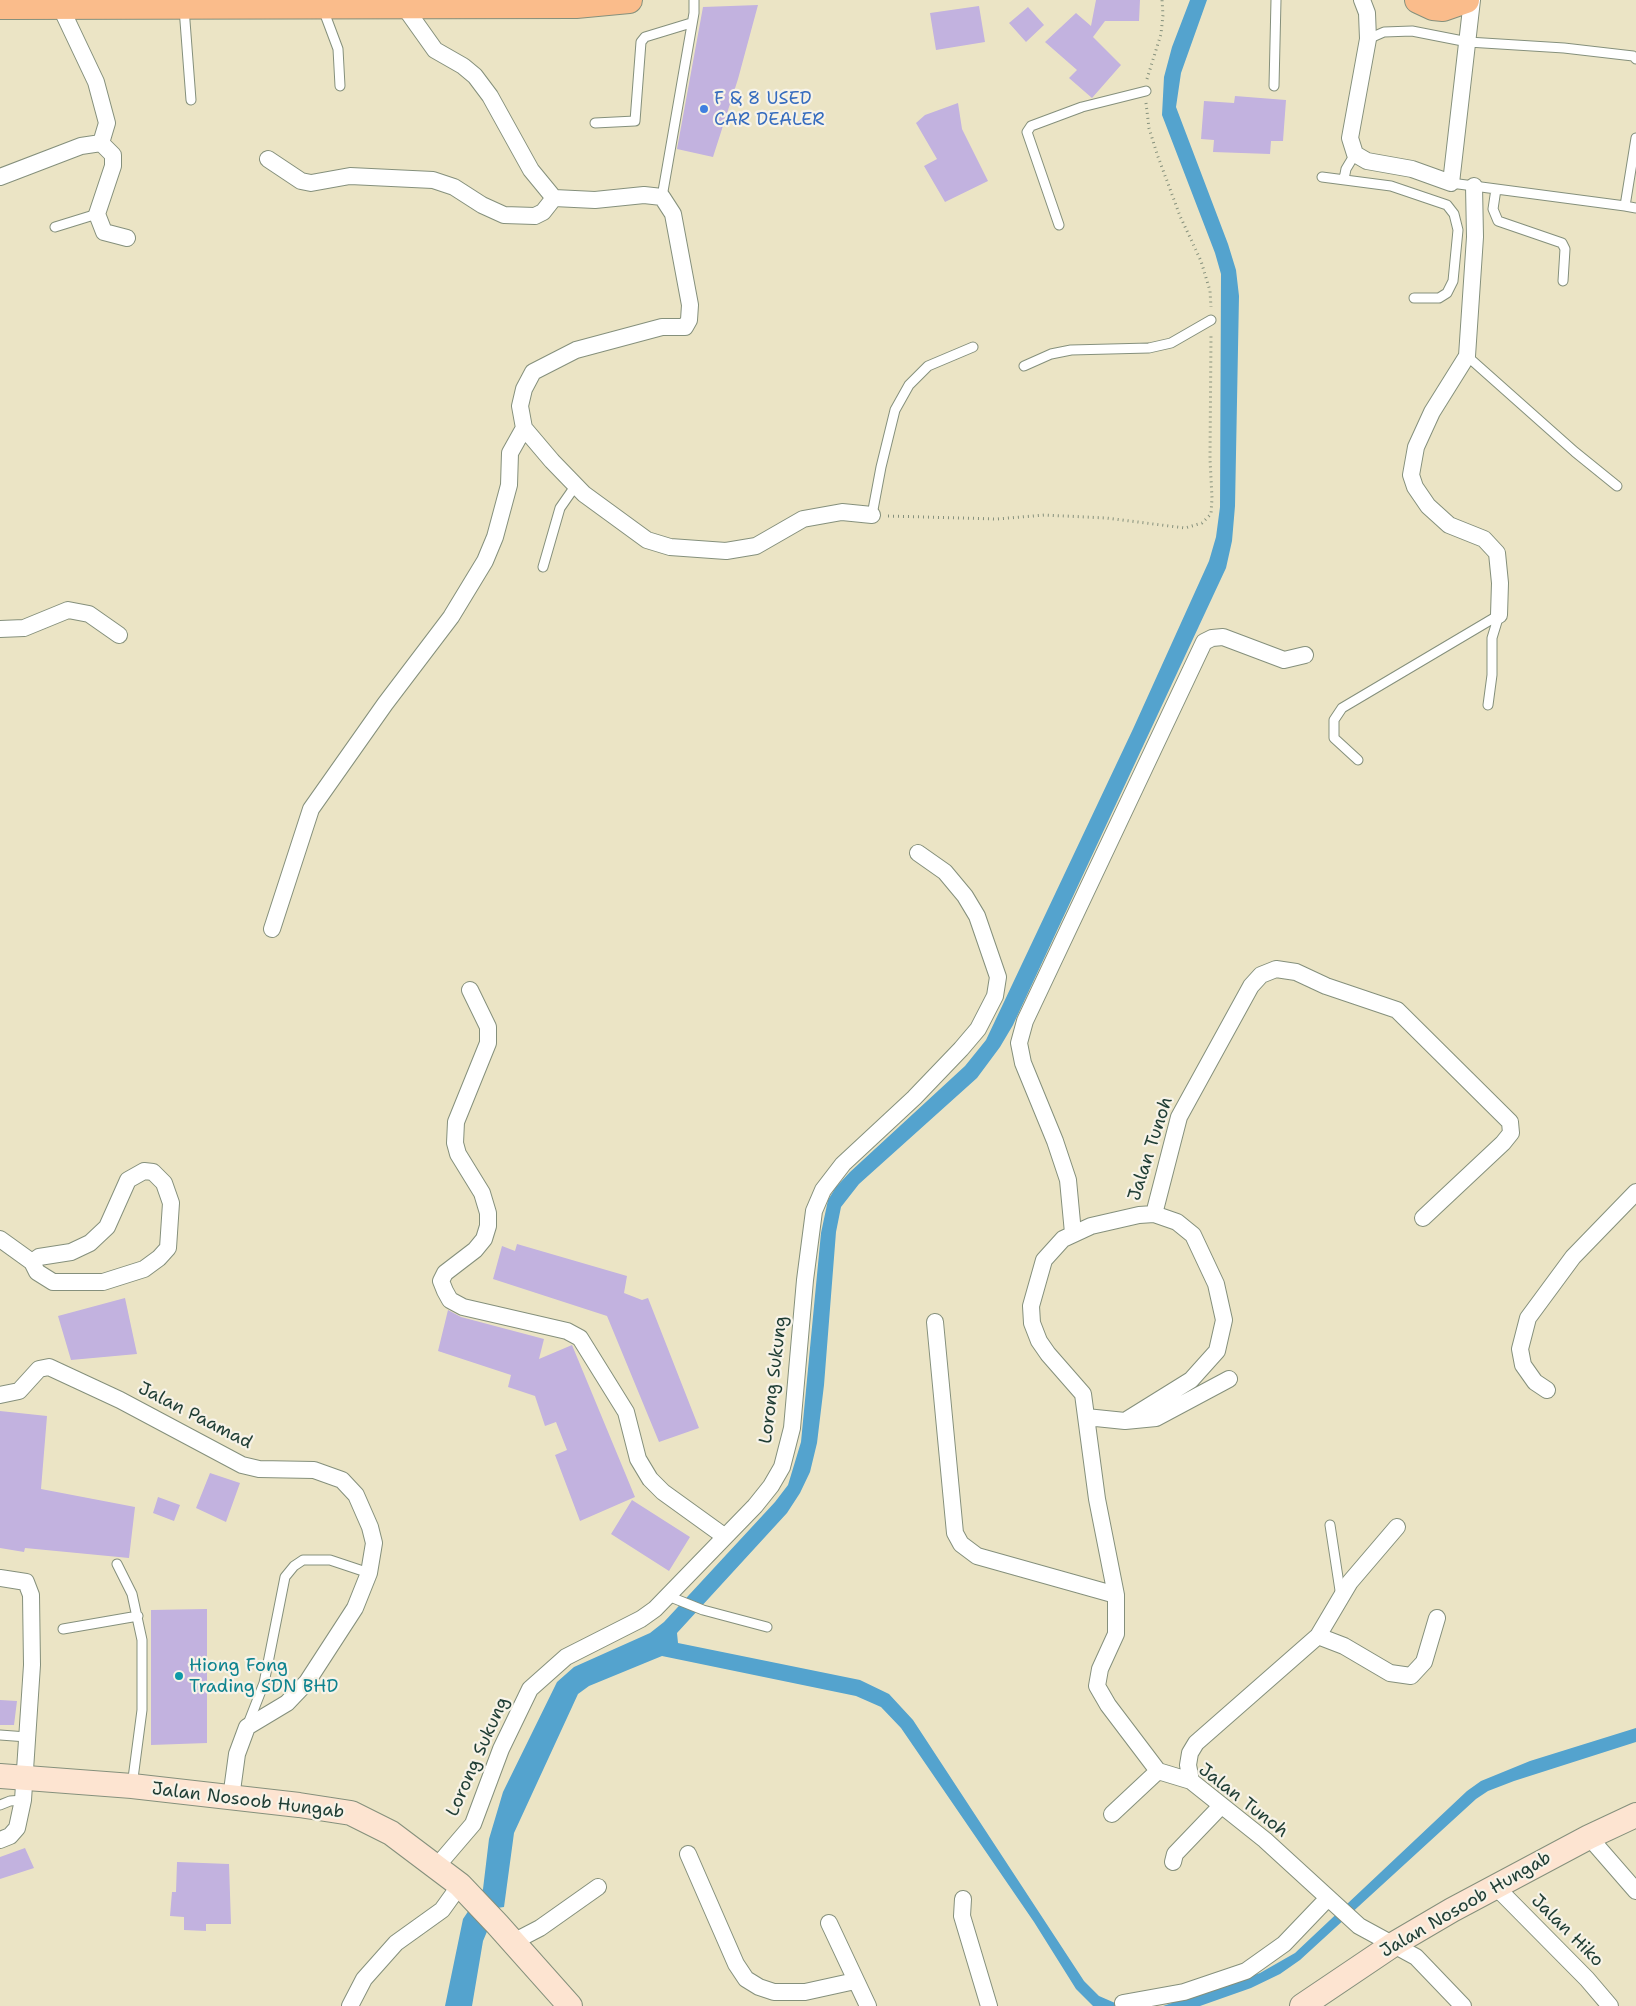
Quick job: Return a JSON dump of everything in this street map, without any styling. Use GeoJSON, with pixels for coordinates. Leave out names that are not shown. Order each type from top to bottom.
{"type":"FeatureCollection","features":[{"type":"Feature","properties":{"kind":"main road"},"geometry":{"type":"LineString","coordinates":[[0,6],[268,4],[322,7],[576,5],[629,0]]}},
{"type":"Feature","properties":{"kind":"main road"},"geometry":{"type":"LineString","coordinates":[[1418,0],[1433,7],[1443,8],[1466,0]]}},
{"type":"Feature","properties":{"kind":"main road","name":"Jalan Nosoob Hungab"},"geometry":{"type":"LineString","coordinates":[[0,1776],[24,1789],[132,1786],[351,1813],[391,1833],[437,1866],[498,1924],[570,2006]]}},
{"type":"Feature","properties":{"kind":"main road","name":"Jalan Nosoob Hungab"},"geometry":{"type":"LineString","coordinates":[[1302,2006],[1394,1944],[1495,1886],[1589,1836],[1636,1815]]}},
{"type":"Feature","properties":{"kind":"street"},"geometry":{"type":"LineString","coordinates":[[1362,0],[1367,13],[1368,39],[1350,138],[1355,154],[1367,161],[1412,169],[1451,183],[1472,0]]}},
{"type":"Feature","properties":{"kind":"street"},"geometry":{"type":"LineString","coordinates":[[403,5],[435,50],[475,76],[490,96],[531,170],[554,198],[594,200],[644,194],[662,197],[673,214],[690,305],[689,320],[685,327],[662,327],[576,350],[533,372],[524,390],[520,406],[524,428],[552,462],[610,514],[647,540],[670,547],[726,551],[756,546],[803,519],[842,512],[872,515]]}},
{"type":"Feature","properties":{"kind":"street"},"geometry":{"type":"LineString","coordinates":[[60,6],[96,82],[107,123],[101,143]]}},
{"type":"Feature","properties":{"kind":"street"},"geometry":{"type":"LineString","coordinates":[[0,177],[81,146],[101,143]]}},
{"type":"Feature","properties":{"kind":"street"},"geometry":{"type":"LineString","coordinates":[[101,143],[113,155],[113,166],[98,214],[104,232],[127,238]]}},
{"type":"Feature","properties":{"kind":"street"},"geometry":{"type":"LineString","coordinates":[[268,159],[301,180],[311,183],[350,176],[433,180],[454,187],[482,205],[504,214],[535,216],[543,212],[554,198]]}},
{"type":"Feature","properties":{"kind":"street"},"geometry":{"type":"LineString","coordinates":[[1474,186],[1475,237],[1467,356],[1432,412],[1416,447],[1411,475],[1415,486],[1428,506],[1449,525],[1484,539],[1497,554],[1500,584],[1499,615]]}},
{"type":"Feature","properties":{"kind":"street"},"geometry":{"type":"LineString","coordinates":[[272,929],[311,809],[385,704],[450,617],[485,561],[495,537],[509,485],[510,453],[524,428]]}},
{"type":"Feature","properties":{"kind":"street"},"geometry":{"type":"LineString","coordinates":[[0,629],[24,628],[68,610],[89,614],[119,635]]}},
{"type":"Feature","properties":{"kind":"street"},"geometry":{"type":"LineString","coordinates":[[1073,1233],[1068,1180],[1055,1141],[1023,1062],[1019,1043],[1025,1021],[1204,642],[1212,638],[1222,637],[1284,660],[1304,655]]}},
{"type":"Feature","properties":{"kind":"street","name":"Lorong Sukung"},"geometry":{"type":"LineString","coordinates":[[437,1866],[473,1824],[502,1749],[530,1689],[566,1657],[640,1619],[673,1598],[724,1536],[755,1506],[771,1486],[782,1467],[792,1428],[805,1280],[814,1211],[823,1190],[843,1164],[914,1098],[978,1030],[995,996],[998,977],[977,916],[965,896],[945,872],[918,853]]}},
{"type":"Feature","properties":{"kind":"street","name":"Jalan Tunoh"},"geometry":{"type":"LineString","coordinates":[[1423,1218],[1511,1133],[1510,1122],[1397,1010],[1326,986],[1296,972],[1276,968],[1261,975],[1238,1006],[1179,1117],[1154,1214],[1121,1218],[1073,1233],[1063,1239],[1044,1260],[1031,1306],[1032,1323],[1039,1341],[1083,1394],[1097,1499],[1116,1595],[1116,1634],[1100,1669],[1097,1686],[1108,1705],[1158,1771],[1191,1782],[1265,1840],[1359,1926],[1416,1957],[1463,2006]]}},
{"type":"Feature","properties":{"kind":"street"},"geometry":{"type":"LineString","coordinates":[[470,990],[488,1027],[488,1043],[456,1122],[455,1143],[458,1154],[482,1193],[488,1213],[488,1226],[484,1239],[475,1250],[445,1273],[441,1281],[445,1291],[450,1300],[463,1307],[567,1332],[580,1338],[626,1412],[638,1459],[650,1479],[663,1492],[724,1536]]}},
{"type":"Feature","properties":{"kind":"street"},"geometry":{"type":"LineString","coordinates":[[0,1239],[32,1262],[37,1272],[53,1282],[103,1282],[144,1269],[159,1258],[168,1248],[171,1203],[164,1183],[153,1172],[144,1171],[128,1180],[108,1227],[90,1243],[71,1252],[40,1257],[32,1262]]}},
{"type":"Feature","properties":{"kind":"street"},"geometry":{"type":"LineString","coordinates":[[1547,1390],[1535,1382],[1523,1365],[1520,1349],[1528,1318],[1573,1258],[1636,1192]]}},
{"type":"Feature","properties":{"kind":"street"},"geometry":{"type":"LineString","coordinates":[[1125,1421],[1191,1380],[1217,1351],[1224,1320],[1216,1284],[1193,1235],[1177,1222],[1154,1214]]}},
{"type":"Feature","properties":{"kind":"street"},"geometry":{"type":"LineString","coordinates":[[935,1322],[955,1533],[961,1544],[977,1556],[1116,1595]]}},
{"type":"Feature","properties":{"kind":"street","name":"Jalan Paamad"},"geometry":{"type":"LineString","coordinates":[[0,1395],[19,1392],[40,1369],[49,1367],[120,1400],[242,1465],[259,1469],[314,1470],[342,1480],[356,1495],[370,1526],[374,1543],[369,1573],[355,1608],[307,1682],[287,1702],[247,1727]]}},
{"type":"Feature","properties":{"kind":"street"},"geometry":{"type":"LineString","coordinates":[[1086,1417],[1125,1421],[1156,1418],[1229,1379]]}},
{"type":"Feature","properties":{"kind":"street"},"geometry":{"type":"LineString","coordinates":[[1191,1782],[1188,1765],[1190,1753],[1196,1743],[1318,1636],[1350,1582],[1397,1527]]}},
{"type":"Feature","properties":{"kind":"street"},"geometry":{"type":"LineString","coordinates":[[0,1578],[26,1582],[30,1595],[32,1665],[24,1789],[17,1828],[10,1836],[0,1840]]}},
{"type":"Feature","properties":{"kind":"street"},"geometry":{"type":"LineString","coordinates":[[1318,1636],[1344,1646],[1390,1673],[1411,1676],[1424,1662],[1436,1618]]}},
{"type":"Feature","properties":{"kind":"street"},"geometry":{"type":"LineString","coordinates":[[231,1798],[237,1754],[247,1727]]}},
{"type":"Feature","properties":{"kind":"street"},"geometry":{"type":"LineString","coordinates":[[1112,1814],[1158,1771]]}},
{"type":"Feature","properties":{"kind":"street"},"geometry":{"type":"LineString","coordinates":[[1173,1862],[1175,1854],[1221,1806]]}},
{"type":"Feature","properties":{"kind":"street"},"geometry":{"type":"LineString","coordinates":[[1589,1836],[1636,1891]]}},
{"type":"Feature","properties":{"kind":"street"},"geometry":{"type":"LineString","coordinates":[[688,1854],[736,1964],[746,1979],[774,1992],[805,1992],[855,1981]]}},
{"type":"Feature","properties":{"kind":"street","name":"Jalan Hiko"},"geometry":{"type":"LineString","coordinates":[[1495,1886],[1587,1979],[1610,2006]]}},
{"type":"Feature","properties":{"kind":"street"},"geometry":{"type":"LineString","coordinates":[[513,1942],[540,1928],[598,1887]]}},
{"type":"Feature","properties":{"kind":"street"},"geometry":{"type":"LineString","coordinates":[[350,2006],[364,1979],[396,1943],[465,1891]]}},
{"type":"Feature","properties":{"kind":"street"},"geometry":{"type":"LineString","coordinates":[[963,1899],[962,1916],[988,2006]]}},
{"type":"Feature","properties":{"kind":"street"},"geometry":{"type":"LineString","coordinates":[[1123,2003],[1184,1992],[1246,1971],[1284,1944],[1331,1902]]}},
{"type":"Feature","properties":{"kind":"street"},"geometry":{"type":"LineString","coordinates":[[829,1922],[868,2006]]}},
{"type":"Feature","properties":{"kind":"lane"},"geometry":{"type":"LineString","coordinates":[[662,197],[694,13],[694,0]]}},
{"type":"Feature","properties":{"kind":"lane"},"geometry":{"type":"LineString","coordinates":[[1274,86],[1276,0]]}},
{"type":"Feature","properties":{"kind":"lane"},"geometry":{"type":"LineString","coordinates":[[184,5],[192,100]]}},
{"type":"Feature","properties":{"kind":"lane"},"geometry":{"type":"LineString","coordinates":[[322,7],[338,49],[340,86]]}},
{"type":"Feature","properties":{"kind":"lane"},"geometry":{"type":"LineString","coordinates":[[595,123],[635,121],[642,42],[645,38],[691,23]]}},
{"type":"Feature","properties":{"kind":"lane"},"geometry":{"type":"LineString","coordinates":[[1368,39],[1384,32],[1412,31],[1468,42],[1564,48],[1633,56],[1636,59]]}},
{"type":"Feature","properties":{"kind":"lane"},"geometry":{"type":"LineString","coordinates":[[1059,225],[1027,132],[1031,126],[1082,107],[1146,91]]}},
{"type":"Feature","properties":{"kind":"lane"},"geometry":{"type":"LineString","coordinates":[[1625,206],[1636,138]]}},
{"type":"Feature","properties":{"kind":"lane"},"geometry":{"type":"LineString","coordinates":[[1344,179],[1346,169],[1355,154]]}},
{"type":"Feature","properties":{"kind":"lane"},"geometry":{"type":"LineString","coordinates":[[1322,177],[1391,186],[1448,205],[1454,214],[1458,230],[1453,281],[1447,292],[1439,298],[1414,298]]}},
{"type":"Feature","properties":{"kind":"lane"},"geometry":{"type":"LineString","coordinates":[[1451,183],[1636,208]]}},
{"type":"Feature","properties":{"kind":"lane"},"geometry":{"type":"LineString","coordinates":[[1496,189],[1493,209],[1498,221],[1562,243],[1565,249],[1562,281]]}},
{"type":"Feature","properties":{"kind":"lane"},"geometry":{"type":"LineString","coordinates":[[55,227],[98,214]]}},
{"type":"Feature","properties":{"kind":"lane"},"geometry":{"type":"LineString","coordinates":[[1024,366],[1051,354],[1071,350],[1150,348],[1171,343],[1212,320]]}},
{"type":"Feature","properties":{"kind":"lane"},"geometry":{"type":"LineString","coordinates":[[872,515],[895,410],[909,386],[928,366],[973,347]]}},
{"type":"Feature","properties":{"kind":"lane"},"geometry":{"type":"LineString","coordinates":[[1467,356],[1575,452],[1617,486]]}},
{"type":"Feature","properties":{"kind":"lane"},"geometry":{"type":"LineString","coordinates":[[543,567],[560,508],[576,485]]}},
{"type":"Feature","properties":{"kind":"lane"},"geometry":{"type":"LineString","coordinates":[[1488,705],[1492,675],[1492,638],[1499,615]]}},
{"type":"Feature","properties":{"kind":"lane"},"geometry":{"type":"LineString","coordinates":[[1358,760],[1334,738],[1334,720],[1342,708],[1499,615]]}},
{"type":"Feature","properties":{"kind":"lane"},"geometry":{"type":"LineString","coordinates":[[1330,1525],[1341,1597]]}},
{"type":"Feature","properties":{"kind":"lane"},"geometry":{"type":"LineString","coordinates":[[247,1727],[264,1684],[285,1577],[294,1566],[303,1560],[330,1560],[369,1573]]}},
{"type":"Feature","properties":{"kind":"lane"},"geometry":{"type":"LineString","coordinates":[[117,1564],[132,1594],[142,1640],[142,1710],[132,1786]]}},
{"type":"Feature","properties":{"kind":"lane"},"geometry":{"type":"LineString","coordinates":[[673,1598],[703,1610],[767,1627]]}},
{"type":"Feature","properties":{"kind":"lane"},"geometry":{"type":"LineString","coordinates":[[63,1629],[138,1616]]}},
{"type":"Feature","properties":{"kind":"lane"},"geometry":{"type":"LineString","coordinates":[[0,1735],[27,1737]]}},
{"type":"Feature","properties":{"kind":"lane"},"geometry":{"type":"LineString","coordinates":[[0,1805],[10,1801],[24,1789]]}},
{"type":"Feature","properties":{"kind":"water"},"geometry":{"type":"Polygon","coordinates":[[[1190,0],[1207,0],[1181,73],[1176,107],[1228,244],[1236,270],[1239,296],[1235,506],[1232,541],[1226,568],[1013,1025],[1000,1047],[977,1078],[859,1184],[841,1207],[836,1232],[824,1385],[817,1443],[810,1472],[800,1493],[787,1513],[677,1633],[678,1643],[860,1680],[889,1694],[913,1720],[1084,1981],[1099,1996],[1122,2006],[1093,2006],[1076,1989],[1034,1922],[901,1728],[881,1707],[856,1696],[662,1656],[589,1686],[578,1694],[514,1833],[504,1907],[497,1908],[483,1941],[472,2006],[445,2006],[463,1919],[483,1889],[489,1839],[503,1792],[557,1682],[574,1667],[650,1633],[664,1622],[775,1502],[788,1485],[801,1442],[821,1233],[828,1200],[836,1187],[850,1172],[965,1066],[986,1040],[1133,729],[1209,561],[1216,537],[1220,507],[1221,274],[1215,253],[1162,115],[1164,77],[1172,47],[1190,0]]]}},
{"type":"Feature","properties":{"kind":"water"},"geometry":{"type":"Polygon","coordinates":[[[1636,1728],[1636,1742],[1514,1781],[1488,1791],[1476,1799],[1300,1960],[1280,1974],[1251,1988],[1200,2006],[1163,2006],[1260,1973],[1295,1953],[1467,1791],[1481,1781],[1530,1761],[1636,1728]]]}},
{"type":"Feature","properties":{"kind":"building"},"geometry":{"type":"Polygon","coordinates":[[[1096,0],[1140,0],[1139,21],[1105,21],[1093,37],[1121,65],[1092,98],[1069,78],[1077,70],[1045,42],[1076,13],[1091,26],[1096,0]]]}},
{"type":"Feature","properties":{"kind":"building","name":"F & 8 USED CAR DEALER"},"geometry":{"type":"Polygon","coordinates":[[[758,5],[738,79],[713,157],[677,149],[703,7],[758,5]]]}},
{"type":"Feature","properties":{"kind":"building"},"geometry":{"type":"Polygon","coordinates":[[[979,6],[985,42],[936,50],[930,13],[979,6]]]}},
{"type":"Feature","properties":{"kind":"building"},"geometry":{"type":"Polygon","coordinates":[[[1028,7],[1044,25],[1026,42],[1009,23],[1028,7]]]}},
{"type":"Feature","properties":{"kind":"building"},"geometry":{"type":"Polygon","coordinates":[[[1235,96],[1286,100],[1283,141],[1271,141],[1270,154],[1213,152],[1214,140],[1201,139],[1204,101],[1234,103],[1235,96]]]}},
{"type":"Feature","properties":{"kind":"building"},"geometry":{"type":"Polygon","coordinates":[[[958,103],[962,129],[988,181],[945,202],[924,166],[937,159],[916,123],[925,115],[958,103]]]}},
{"type":"Feature","properties":{"kind":"building"},"geometry":{"type":"Polygon","coordinates":[[[517,1244],[627,1276],[624,1293],[642,1300],[648,1298],[699,1428],[659,1442],[607,1316],[493,1279],[502,1246],[515,1251],[517,1244]]]}},
{"type":"Feature","properties":{"kind":"building"},"geometry":{"type":"Polygon","coordinates":[[[125,1298],[137,1354],[71,1360],[58,1316],[125,1298]]]}},
{"type":"Feature","properties":{"kind":"building"},"geometry":{"type":"Polygon","coordinates":[[[448,1310],[461,1317],[544,1339],[539,1359],[572,1345],[635,1497],[580,1521],[555,1455],[567,1450],[556,1422],[545,1426],[535,1396],[508,1387],[511,1375],[438,1351],[448,1310]]]}},
{"type":"Feature","properties":{"kind":"building"},"geometry":{"type":"Polygon","coordinates":[[[0,1411],[47,1416],[41,1489],[135,1507],[129,1558],[25,1548],[24,1552],[0,1548],[0,1411]]]}},
{"type":"Feature","properties":{"kind":"building"},"geometry":{"type":"Polygon","coordinates":[[[210,1473],[240,1483],[226,1522],[196,1508],[210,1473]]]}},
{"type":"Feature","properties":{"kind":"building"},"geometry":{"type":"Polygon","coordinates":[[[158,1497],[180,1505],[174,1521],[153,1513],[158,1497]]]}},
{"type":"Feature","properties":{"kind":"building"},"geometry":{"type":"Polygon","coordinates":[[[632,1500],[690,1537],[669,1571],[611,1534],[632,1500]]]}},
{"type":"Feature","properties":{"kind":"building","name":"Hiong Fong Trading SDN BHD"},"geometry":{"type":"Polygon","coordinates":[[[207,1609],[207,1743],[151,1745],[151,1610],[207,1609]]]}},
{"type":"Feature","properties":{"kind":"building"},"geometry":{"type":"Polygon","coordinates":[[[0,1700],[17,1701],[14,1725],[0,1725],[0,1700]]]}},
{"type":"Feature","properties":{"kind":"building"},"geometry":{"type":"Polygon","coordinates":[[[25,1848],[34,1868],[0,1879],[0,1857],[25,1848]]]}},
{"type":"Feature","properties":{"kind":"building"},"geometry":{"type":"Polygon","coordinates":[[[177,1862],[229,1864],[231,1924],[206,1924],[206,1931],[184,1930],[184,1917],[170,1916],[172,1892],[176,1892],[177,1862]]]}},
{"type":"Feature","properties":{"kind":"place","name":"F & 8 USED CAR DEALER"},"geometry":{"type":"Point","coordinates":[704,109]}},
{"type":"Feature","properties":{"kind":"place","name":"Hiong Fong Trading SDN BHD"},"geometry":{"type":"Point","coordinates":[179,1676]}}]}
